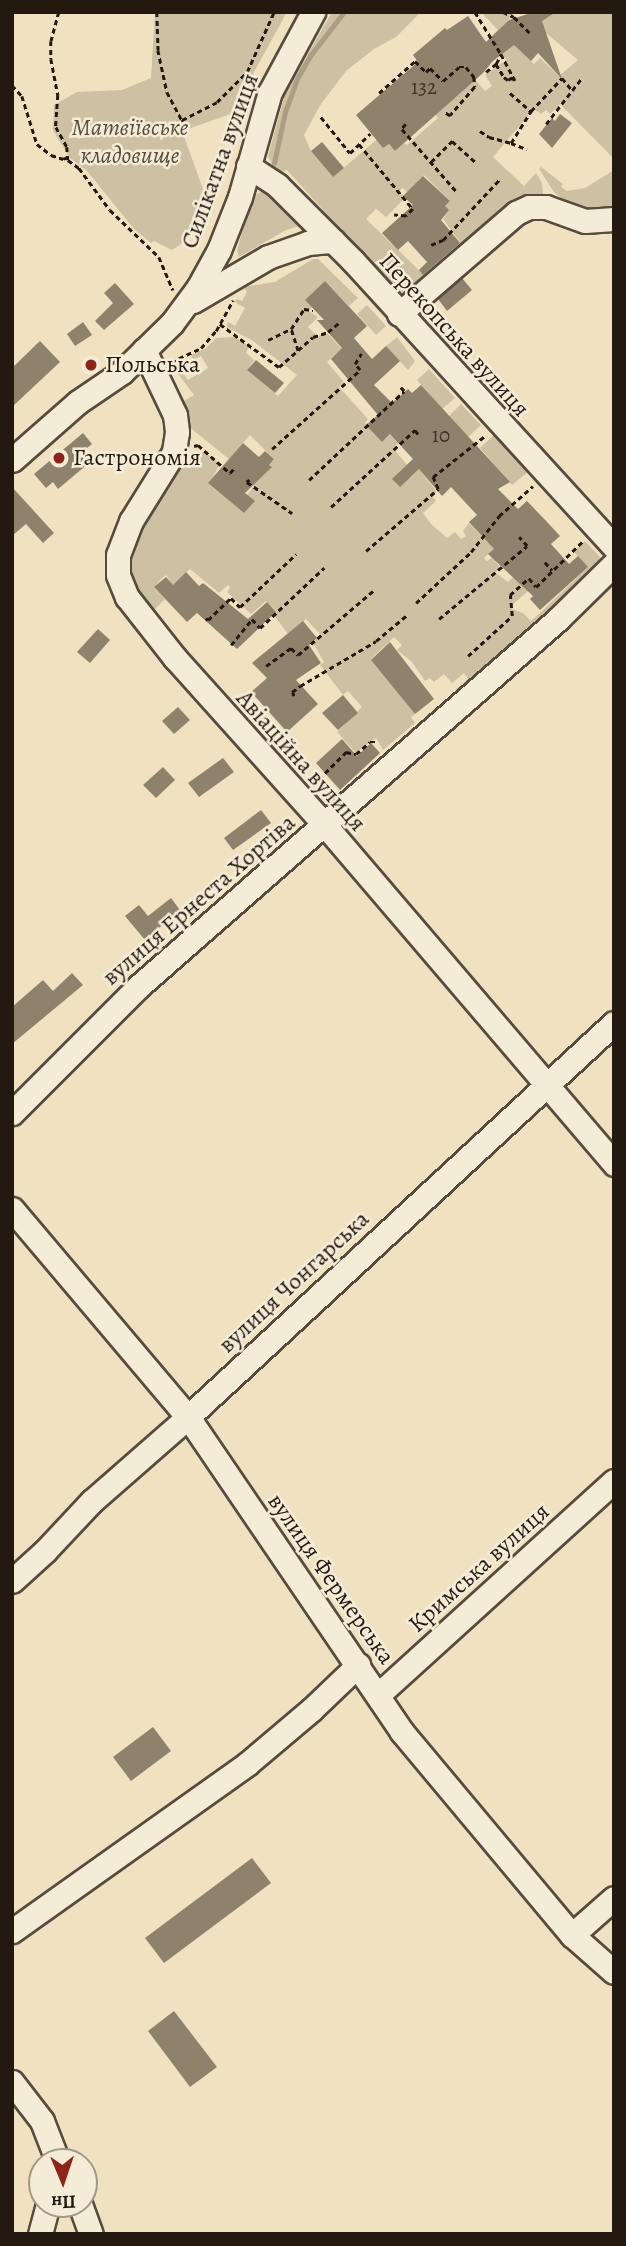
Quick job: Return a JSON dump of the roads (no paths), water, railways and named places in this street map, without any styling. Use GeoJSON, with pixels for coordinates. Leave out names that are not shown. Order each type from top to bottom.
{"type":"FeatureCollection","features":[{"type":"Feature","properties":{"kind":"street","name":"Силікатна вулиця"},"geometry":{"type":"LineString","coordinates":[[12,460],[78,402],[121,372],[149,360],[181,300],[224,238],[270,92],[313,12]]}},
{"type":"Feature","properties":{"kind":"street","name":"Перекопська вулиця"},"geometry":{"type":"LineString","coordinates":[[248,166],[277,185],[333,241],[614,547]]}},
{"type":"Feature","properties":{"kind":"street"},"geometry":{"type":"LineString","coordinates":[[399,314],[516,213],[529,207],[546,207],[585,221],[614,219]]}},
{"type":"Feature","properties":{"kind":"street"},"geometry":{"type":"LineString","coordinates":[[181,300],[268,257],[309,243],[333,241]]}},
{"type":"Feature","properties":{"kind":"street","name":"Авіаційна вулиця"},"geometry":{"type":"LineString","coordinates":[[149,360],[175,415],[177,432],[174,452],[131,521],[118,555],[118,575],[127,597],[194,680],[324,824],[614,1164]]}},
{"type":"Feature","properties":{"kind":"street","name":"вулиця Ернеста Хортіва"},"geometry":{"type":"LineString","coordinates":[[12,1113],[139,986],[558,619],[614,564]]}},
{"type":"Feature","properties":{"kind":"street","name":"вулиця Чонгарська"},"geometry":{"type":"LineString","coordinates":[[12,1581],[45,1551],[92,1501],[188,1417],[544,1084],[614,1023]]}},
{"type":"Feature","properties":{"kind":"street","name":"вулиця Фермерська"},"geometry":{"type":"LineString","coordinates":[[12,1209],[188,1417],[379,1694],[402,1732],[572,1935],[614,1972]]}},
{"type":"Feature","properties":{"kind":"street","name":"Кримська вулиця"},"geometry":{"type":"LineString","coordinates":[[379,1694],[614,1481]]}},
{"type":"Feature","properties":{"kind":"street"},"geometry":{"type":"LineString","coordinates":[[12,1931],[247,1763],[312,1709],[358,1665]]}},
{"type":"Feature","properties":{"kind":"street"},"geometry":{"type":"LineString","coordinates":[[572,1935],[614,1898]]}},
{"type":"Feature","properties":{"kind":"street"},"geometry":{"type":"LineString","coordinates":[[12,2082],[42,2121],[53,2148]]}},
{"type":"Feature","properties":{"kind":"waterway"},"geometry":{"type":"LineString","coordinates":[[274,163],[285,112],[298,77],[310,56],[344,12]]}},
{"type":"Feature","properties":{"kind":"place","name":"Польська"},"geometry":{"type":"Point","coordinates":[91,365]}},
{"type":"Feature","properties":{"kind":"place","name":"Гастрономія"},"geometry":{"type":"Point","coordinates":[59,458]}},
{"type":"Feature","properties":{"kind":"park label","name":"Матвіївське кладовище"},"geometry":{"type":"Point","coordinates":[130,142]}}]}
